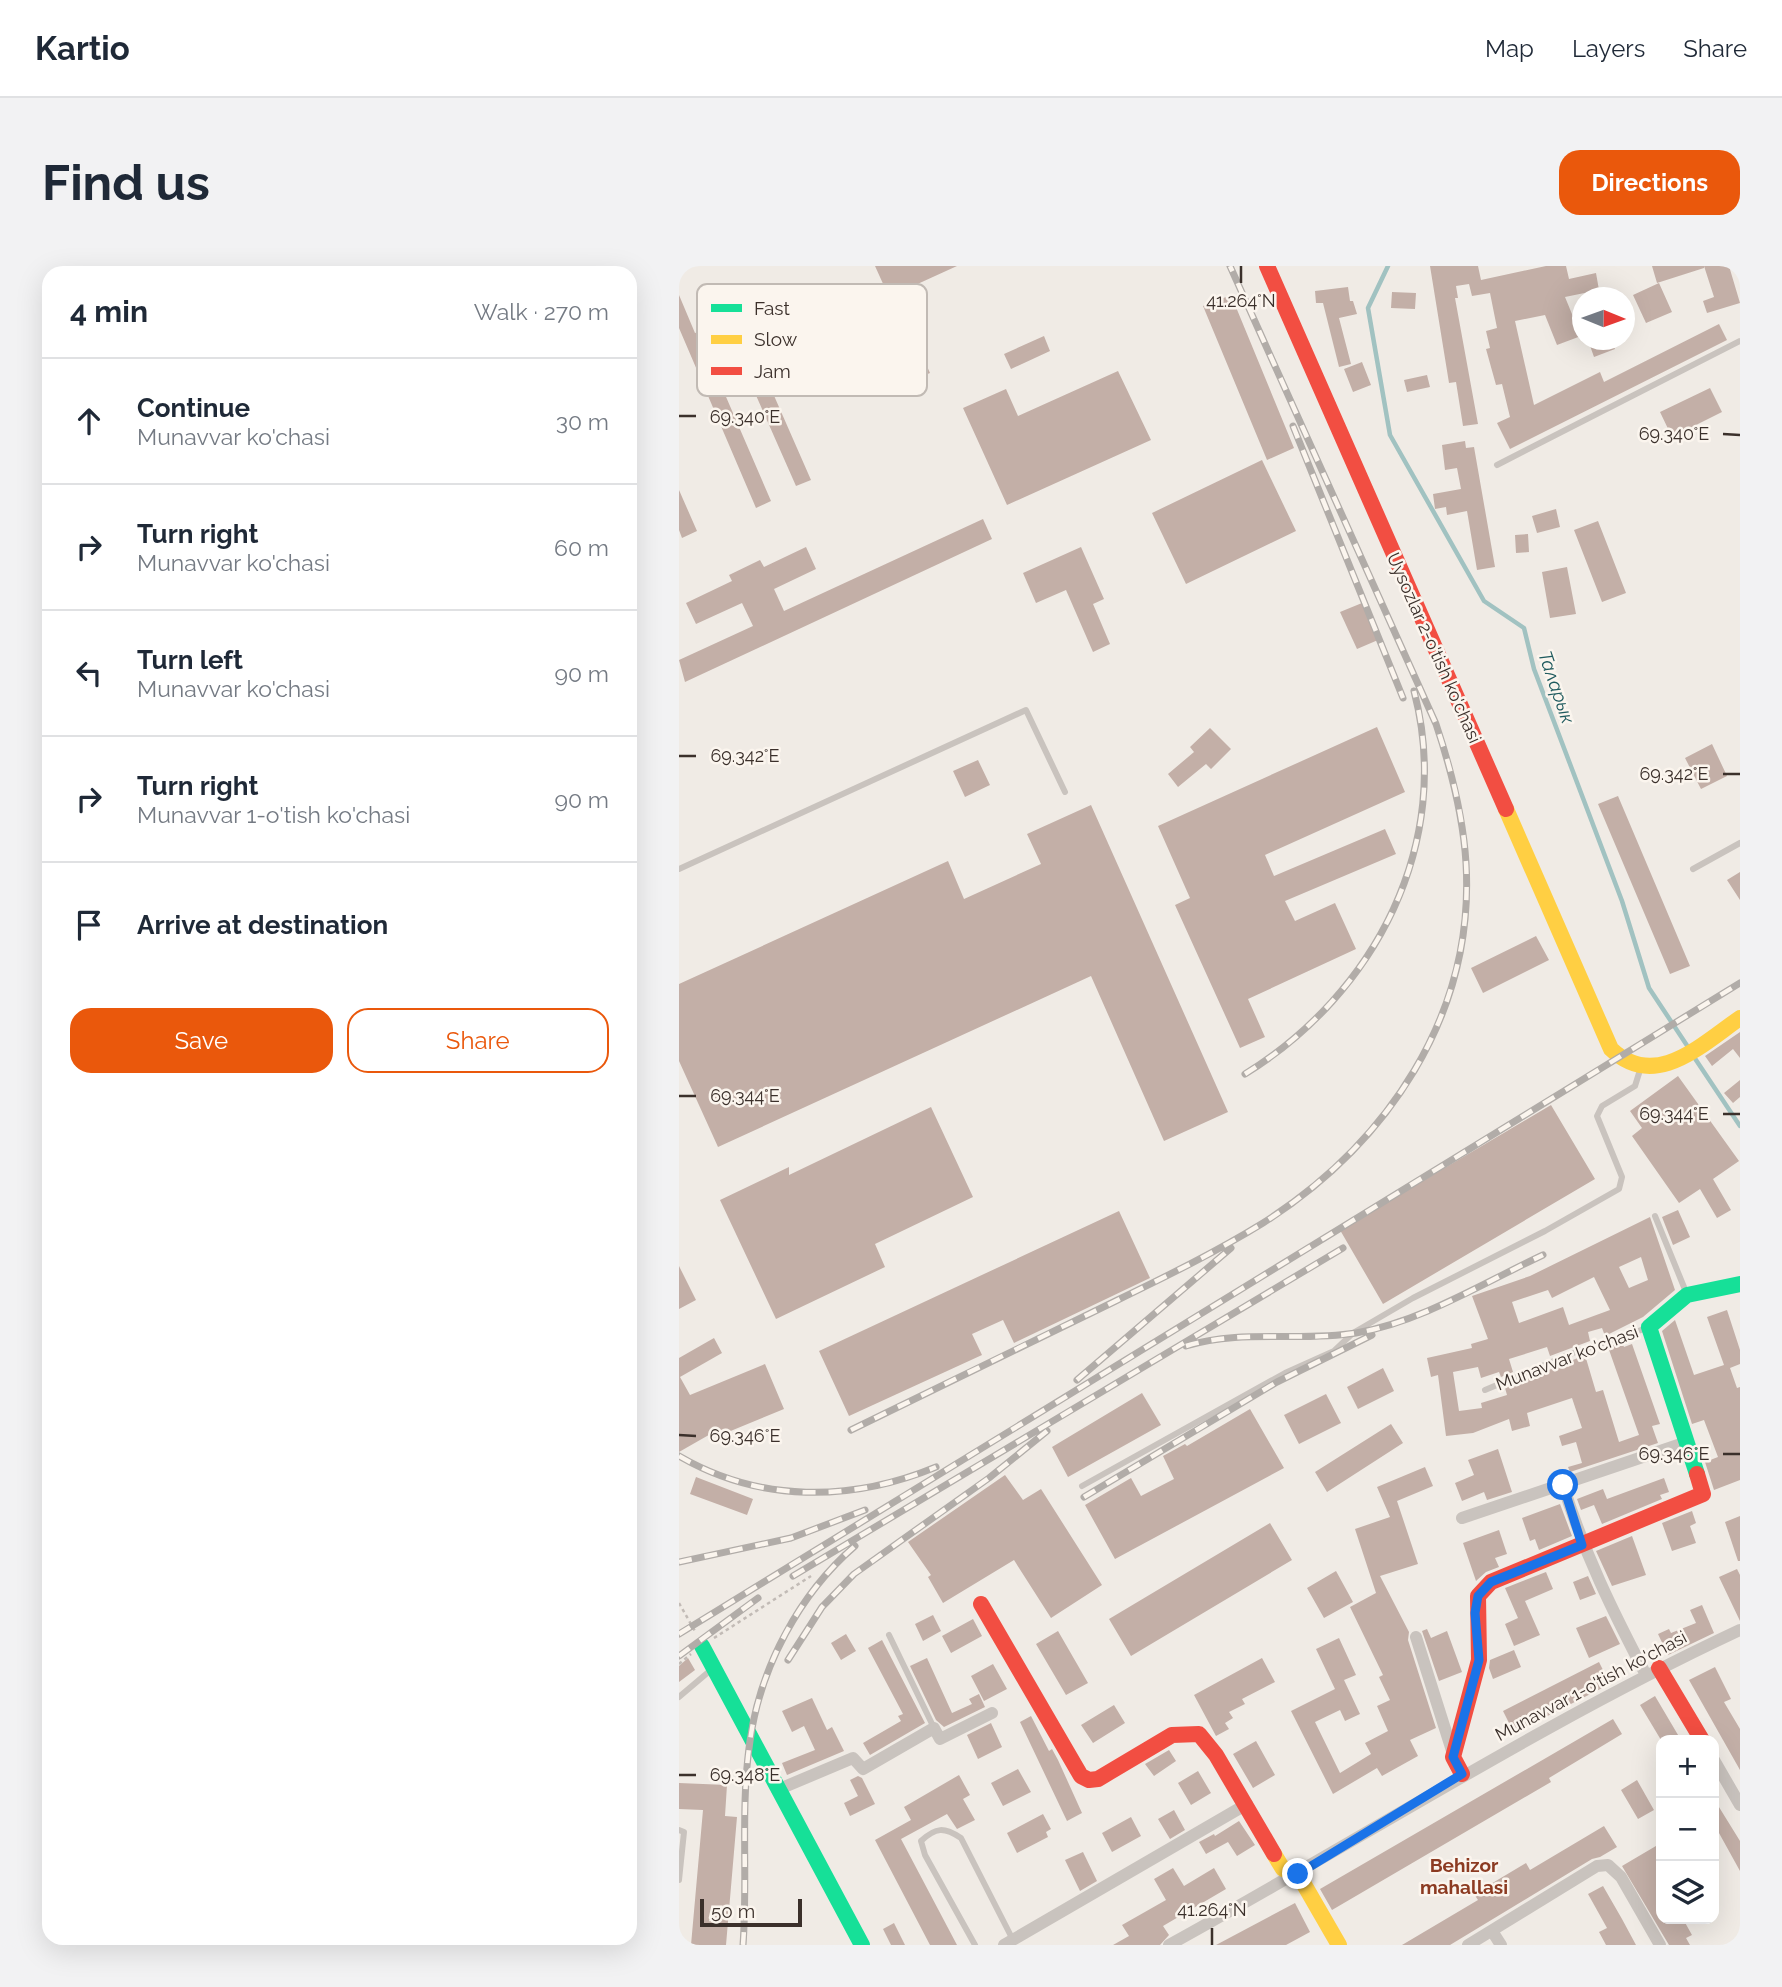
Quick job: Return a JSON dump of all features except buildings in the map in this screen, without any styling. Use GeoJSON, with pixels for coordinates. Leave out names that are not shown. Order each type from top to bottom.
{"type":"FeatureCollection","features":[{"type":"Feature","properties":{"kind":"street","name":"Uysozlar 2-o'tish ko'chasi"},"geometry":{"type":"LineString","coordinates":[[1267,266],[1600,1030],[1617,1058],[1640,1068]]}},
{"type":"Feature","properties":{"kind":"street"},"geometry":{"type":"LineString","coordinates":[[1640,1068],[1655,1068],[1677,1059],[1740,1018]]}},
{"type":"Feature","properties":{"kind":"street","name":"Munavvar ko'chasi"},"geometry":{"type":"LineString","coordinates":[[1453,1757],[1479,1660],[1475,1613],[1478,1596],[1491,1582],[1703,1494],[1649,1327],[1687,1295],[1740,1284]]}},
{"type":"Feature","properties":{"kind":"street"},"geometry":{"type":"LineString","coordinates":[[1462,1518],[1685,1443]]}},
{"type":"Feature","properties":{"kind":"street"},"geometry":{"type":"LineString","coordinates":[[1563,1485],[1582,1545],[1603,1594],[1698,1735]]}},
{"type":"Feature","properties":{"kind":"street"},"geometry":{"type":"LineString","coordinates":[[981,1604],[1081,1776],[1089,1780],[1098,1779],[1173,1735],[1193,1733],[1209,1743],[1283,1869],[1298,1874],[1339,1945]]}},
{"type":"Feature","properties":{"kind":"street","name":"Munavvar 1-o'tish ko'chasi"},"geometry":{"type":"LineString","coordinates":[[1169,1945],[1298,1874],[1462,1774],[1653,1671],[1740,1630]]}},
{"type":"Feature","properties":{"kind":"street"},"geometry":{"type":"LineString","coordinates":[[1416,1637],[1453,1757],[1462,1774]]}},
{"type":"Feature","properties":{"kind":"street"},"geometry":{"type":"LineString","coordinates":[[702,1646],[862,1945]]}},
{"type":"Feature","properties":{"kind":"street"},"geometry":{"type":"LineString","coordinates":[[777,1790],[853,1758],[863,1769],[934,1728],[940,1740],[992,1713]]}},
{"type":"Feature","properties":{"kind":"street"},"geometry":{"type":"LineString","coordinates":[[1719,1769],[1740,1805]]}},
{"type":"Feature","properties":{"kind":"street"},"geometry":{"type":"LineString","coordinates":[[1008,1943],[1247,1804]]}},
{"type":"Feature","properties":{"kind":"street"},"geometry":{"type":"LineString","coordinates":[[1468,1945],[1597,1866],[1608,1865],[1621,1877],[1660,1945]]}},
{"type":"Feature","properties":{"kind":"street"},"geometry":{"type":"LineString","coordinates":[[1492,1931],[1501,1945]]}},
{"type":"Feature","properties":{"kind":"lane"},"geometry":{"type":"LineString","coordinates":[[1497,465],[1740,341]]}},
{"type":"Feature","properties":{"kind":"lane"},"geometry":{"type":"LineString","coordinates":[[679,869],[1025,710],[1065,792]]}},
{"type":"Feature","properties":{"kind":"lane"},"geometry":{"type":"LineString","coordinates":[[1693,869],[1740,843]]}},
{"type":"Feature","properties":{"kind":"lane"},"geometry":{"type":"LineString","coordinates":[[1082,1486],[1285,1373],[1334,1351],[1353,1334],[1413,1298],[1619,1189],[1622,1177],[1597,1115],[1602,1106],[1635,1086],[1640,1068]]}},
{"type":"Feature","properties":{"kind":"lane"},"geometry":{"type":"LineString","coordinates":[[1655,1216],[1687,1295]]}},
{"type":"Feature","properties":{"kind":"lane","name":"Munavvar ko'chasi"},"geometry":{"type":"LineString","coordinates":[[1485,1390],[1573,1353],[1649,1327]]}},
{"type":"Feature","properties":{"kind":"lane"},"geometry":{"type":"LineString","coordinates":[[889,1635],[934,1728]]}},
{"type":"Feature","properties":{"kind":"lane"},"geometry":{"type":"LineString","coordinates":[[679,1697],[714,1668]]}},
{"type":"Feature","properties":{"kind":"lane"},"geometry":{"type":"LineString","coordinates":[[975,1945],[925,1855],[921,1841],[933,1830],[945,1828],[961,1838],[1008,1943]]}},
{"type":"Feature","properties":{"kind":"lane"},"geometry":{"type":"LineString","coordinates":[[679,1830],[684,1832],[679,1880]]}},
{"type":"Feature","properties":{"kind":"path"},"geometry":{"type":"LineString","coordinates":[[679,1603],[702,1646],[811,1576]]}},
{"type":"Feature","properties":{"kind":"waterway","name":"Таларык"},"geometry":{"type":"LineString","coordinates":[[1388,266],[1368,308],[1390,435],[1484,601],[1524,628],[1534,669],[1622,901],[1649,988],[1688,1047]]}},
{"type":"Feature","properties":{"kind":"waterway","name":"Таларык"},"geometry":{"type":"LineString","coordinates":[[1692,1054],[1740,1126]]}},
{"type":"Feature","properties":{"kind":"railway"},"geometry":{"type":"LineString","coordinates":[[851,1430],[1199,1259],[1263,1223],[1308,1191],[1348,1155],[1384,1114],[1414,1070],[1438,1023],[1456,972],[1465,919],[1466,863],[1459,809],[1436,724],[1230,266]]}},
{"type":"Feature","properties":{"kind":"railway"},"geometry":{"type":"LineString","coordinates":[[1293,426],[1403,698]]}},
{"type":"Feature","properties":{"kind":"railway"},"geometry":{"type":"LineString","coordinates":[[1245,1074],[1291,1041],[1332,1002],[1366,958],[1393,910],[1412,858],[1423,804],[1424,748],[1414,691]]}},
{"type":"Feature","properties":{"kind":"railway"},"geometry":{"type":"LineString","coordinates":[[679,1634],[1740,983]]}},
{"type":"Feature","properties":{"kind":"railway"},"geometry":{"type":"LineString","coordinates":[[1077,1380],[1231,1248]]}},
{"type":"Feature","properties":{"kind":"railway"},"geometry":{"type":"LineString","coordinates":[[793,1576],[1343,1248]]}},
{"type":"Feature","properties":{"kind":"railway"},"geometry":{"type":"LineString","coordinates":[[1186,1346],[1228,1338],[1335,1335],[1380,1328],[1428,1311],[1543,1255]]}},
{"type":"Feature","properties":{"kind":"railway"},"geometry":{"type":"LineString","coordinates":[[1084,1497],[1277,1382],[1372,1335]]}},
{"type":"Feature","properties":{"kind":"railway"},"geometry":{"type":"LineString","coordinates":[[788,1660],[822,1607],[854,1574],[989,1478],[1047,1431]]}},
{"type":"Feature","properties":{"kind":"railway"},"geometry":{"type":"LineString","coordinates":[[679,1456],[741,1482],[806,1492],[871,1487],[936,1467]]}},
{"type":"Feature","properties":{"kind":"railway"},"geometry":{"type":"LineString","coordinates":[[679,1562],[791,1538],[865,1510]]}},
{"type":"Feature","properties":{"kind":"railway"},"geometry":{"type":"LineString","coordinates":[[743,1945],[745,1792],[755,1714],[763,1686],[785,1634],[816,1586],[855,1546]]}},
{"type":"Feature","properties":{"kind":"railway"},"geometry":{"type":"LineString","coordinates":[[679,1656],[758,1598]]}},
{"type":"Feature","properties":{"kind":"traffic: fast"},"geometry":{"type":"LineString","coordinates":[[1697,1474],[1649,1327],[1687,1295],[1740,1284]]}},
{"type":"Feature","properties":{"kind":"traffic: fast"},"geometry":{"type":"LineString","coordinates":[[702,1646],[862,1945]]}},
{"type":"Feature","properties":{"kind":"traffic: slow"},"geometry":{"type":"LineString","coordinates":[[1506,809],[1611,1049],[1628,1061],[1644,1066],[1661,1065],[1694,1051],[1740,1018]]}},
{"type":"Feature","properties":{"kind":"traffic: slow"},"geometry":{"type":"LineString","coordinates":[[1274,1854],[1283,1869],[1298,1874],[1339,1945]]}},
{"type":"Feature","properties":{"kind":"traffic: jam"},"geometry":{"type":"LineString","coordinates":[[1267,266],[1506,809]]}},
{"type":"Feature","properties":{"kind":"traffic: jam"},"geometry":{"type":"LineString","coordinates":[[1462,1774],[1453,1757],[1479,1660],[1478,1596],[1491,1582],[1703,1494],[1697,1474]]}},
{"type":"Feature","properties":{"kind":"traffic: jam"},"geometry":{"type":"LineString","coordinates":[[981,1604],[1081,1776],[1089,1780],[1098,1779],[1172,1735],[1199,1734],[1216,1755],[1274,1854]]}},
{"type":"Feature","properties":{"kind":"traffic: jam"},"geometry":{"type":"LineString","coordinates":[[1659,1668],[1699,1735]]}},
{"type":"Feature","properties":{"kind":"district","name":"Behizor mahallasi"},"geometry":{"type":"Point","coordinates":[1464,1876]}},
{"type":"Feature","properties":{"kind":"route"},"geometry":{"type":"LineString","coordinates":[[1298,1874],[1462,1774],[1453,1757],[1479,1660],[1475,1613],[1478,1596],[1491,1582],[1582,1545],[1563,1485]]}}]}
